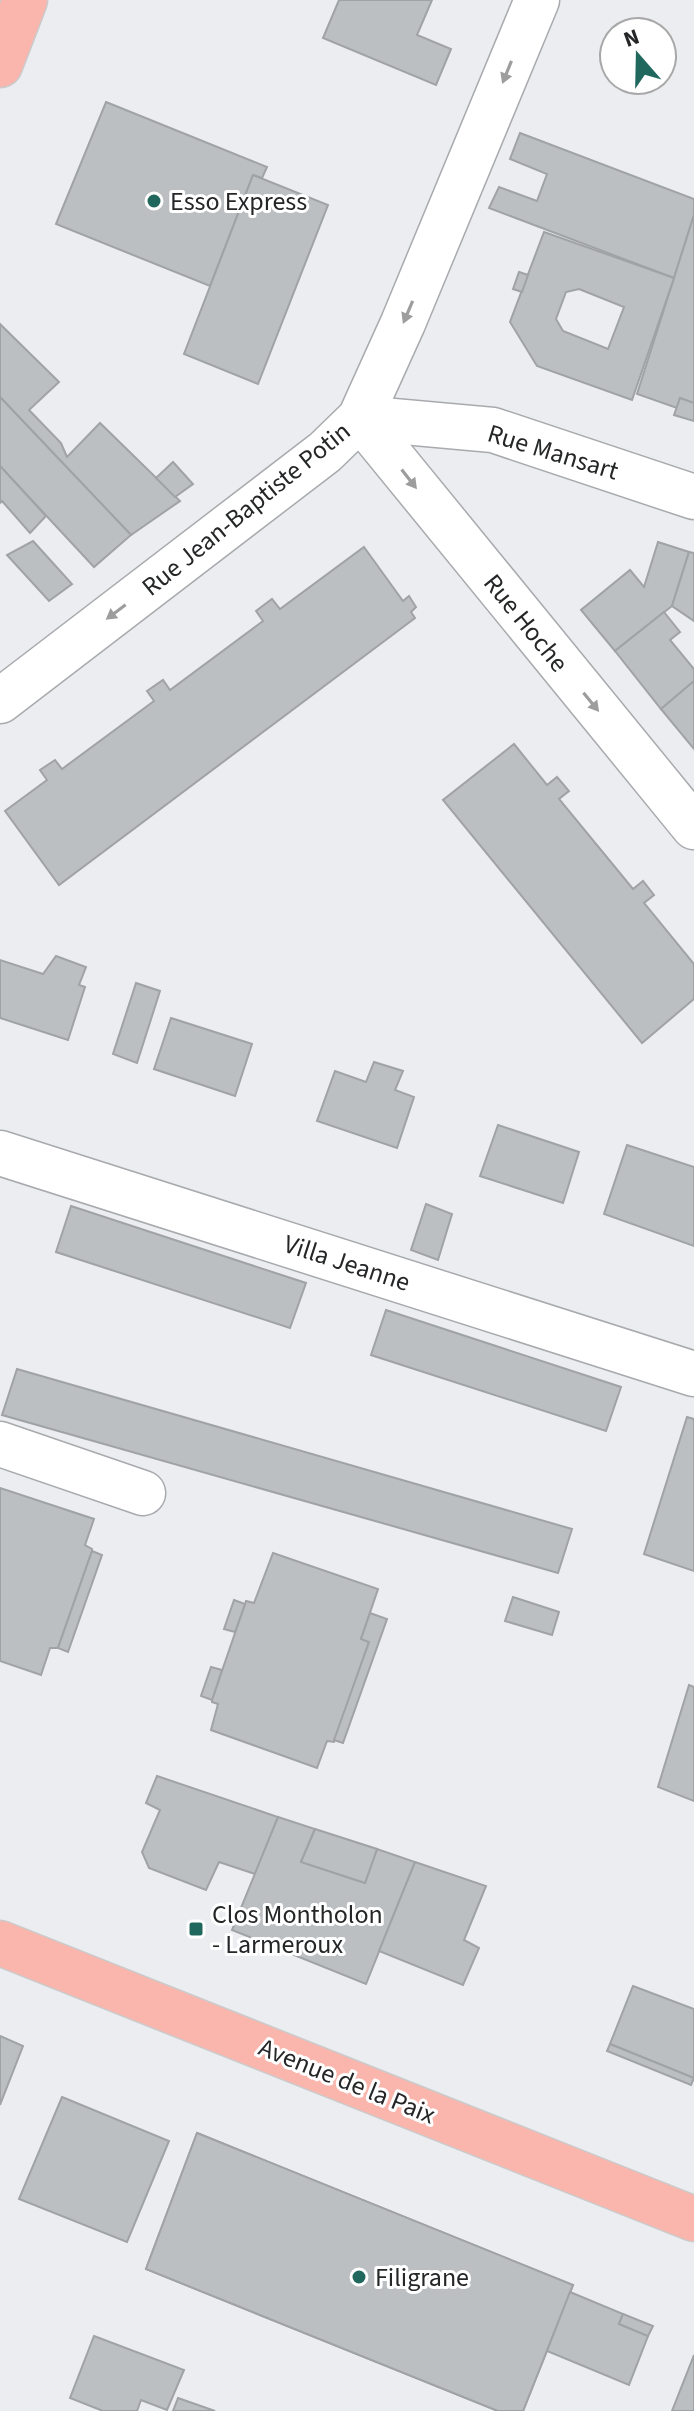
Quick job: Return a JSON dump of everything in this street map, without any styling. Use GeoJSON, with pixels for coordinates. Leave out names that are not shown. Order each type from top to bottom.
{"type":"FeatureCollection","features":[{"type":"Feature","properties":{"kind":"main road"},"geometry":{"type":"LineString","coordinates":[[0,65],[25,0]]}},
{"type":"Feature","properties":{"kind":"main road","name":"Avenue de la Paix"},"geometry":{"type":"LineString","coordinates":[[0,1943],[694,2219]]}},
{"type":"Feature","properties":{"kind":"street","name":"Rue Jean-Baptiste Potin"},"geometry":{"type":"LineString","coordinates":[[0,701],[325,452],[360,418],[403,323],[537,0]]}},
{"type":"Feature","properties":{"kind":"street","name":"Rue Mansart"},"geometry":{"type":"LineString","coordinates":[[360,418],[493,430],[694,497]]}},
{"type":"Feature","properties":{"kind":"street","name":"Rue Hoche"},"geometry":{"type":"LineString","coordinates":[[360,418],[694,827]]}},
{"type":"Feature","properties":{"kind":"street","name":"Villa Jeanne"},"geometry":{"type":"LineString","coordinates":[[0,1153],[694,1374]]}},
{"type":"Feature","properties":{"kind":"street"},"geometry":{"type":"LineString","coordinates":[[0,1444],[143,1493]]}},
{"type":"Feature","properties":{"kind":"building"},"geometry":{"type":"Polygon","coordinates":[[[339,0],[432,0],[417,35],[451,49],[436,85],[323,38],[339,0]]]}},
{"type":"Feature","properties":{"kind":"building","name":"Esso Express"},"geometry":{"type":"Polygon","coordinates":[[[106,102],[267,167],[262,178],[253,175],[210,286],[56,224],[106,102]]]}},
{"type":"Feature","properties":{"kind":"building"},"geometry":{"type":"Polygon","coordinates":[[[520,133],[694,199],[694,215],[674,278],[489,208],[499,187],[537,201],[547,174],[510,159],[520,133]]]}},
{"type":"Feature","properties":{"kind":"building"},"geometry":{"type":"Polygon","coordinates":[[[253,175],[328,205],[258,384],[184,354],[253,175]]]}},
{"type":"Feature","properties":{"kind":"building"},"geometry":{"type":"Polygon","coordinates":[[[694,215],[694,403],[680,398],[677,408],[637,394],[694,215]]]}},
{"type":"Feature","properties":{"kind":"building"},"geometry":{"type":"Polygon","coordinates":[[[544,232],[674,278],[632,400],[537,366],[510,322],[544,232]],[[579,289],[566,292],[556,319],[563,331],[608,349],[624,307],[579,289]]]}},
{"type":"Feature","properties":{"kind":"building"},"geometry":{"type":"Polygon","coordinates":[[[519,272],[528,275],[522,292],[513,289],[519,272]]]}},
{"type":"Feature","properties":{"kind":"building"},"geometry":{"type":"Polygon","coordinates":[[[0,324],[59,382],[29,410],[61,443],[67,457],[100,423],[180,501],[131,535],[0,397],[0,324]]]}},
{"type":"Feature","properties":{"kind":"building"},"geometry":{"type":"Polygon","coordinates":[[[0,397],[131,535],[94,567],[0,466],[0,397]]]}},
{"type":"Feature","properties":{"kind":"building"},"geometry":{"type":"Polygon","coordinates":[[[680,398],[694,403],[694,421],[674,415],[680,398]]]}},
{"type":"Feature","properties":{"kind":"building"},"geometry":{"type":"Polygon","coordinates":[[[173,462],[193,484],[175,497],[156,478],[173,462]]]}},
{"type":"Feature","properties":{"kind":"building"},"geometry":{"type":"Polygon","coordinates":[[[0,466],[46,516],[30,533],[2,501],[0,503],[0,466]]]}},
{"type":"Feature","properties":{"kind":"building"},"geometry":{"type":"Polygon","coordinates":[[[33,541],[72,584],[49,601],[7,555],[33,541]]]}},
{"type":"Feature","properties":{"kind":"building"},"geometry":{"type":"Polygon","coordinates":[[[658,542],[689,552],[672,606],[615,651],[581,610],[630,570],[644,587],[658,542]]]}},
{"type":"Feature","properties":{"kind":"building"},"geometry":{"type":"Polygon","coordinates":[[[364,547],[403,601],[409,596],[416,607],[411,612],[415,618],[59,885],[5,811],[47,780],[40,770],[55,760],[62,769],[154,701],[147,691],[163,680],[170,690],[263,621],[256,611],[272,599],[280,609],[364,547]]]}},
{"type":"Feature","properties":{"kind":"building"},"geometry":{"type":"Polygon","coordinates":[[[689,552],[694,553],[694,621],[672,606],[689,552]]]}},
{"type":"Feature","properties":{"kind":"building"},"geometry":{"type":"Polygon","coordinates":[[[664,612],[680,632],[670,640],[694,669],[694,681],[661,709],[615,651],[664,612]]]}},
{"type":"Feature","properties":{"kind":"building"},"geometry":{"type":"Polygon","coordinates":[[[694,681],[694,749],[661,709],[694,681]]]}},
{"type":"Feature","properties":{"kind":"building"},"geometry":{"type":"Polygon","coordinates":[[[514,744],[547,785],[557,777],[569,791],[559,799],[633,889],[643,881],[654,895],[644,903],[694,964],[694,999],[642,1043],[443,800],[514,744]]]}},
{"type":"Feature","properties":{"kind":"building"},"geometry":{"type":"Polygon","coordinates":[[[56,956],[86,967],[79,985],[85,987],[68,1040],[0,1018],[0,960],[43,974],[56,956]]]}},
{"type":"Feature","properties":{"kind":"building"},"geometry":{"type":"Polygon","coordinates":[[[136,983],[160,991],[137,1063],[113,1054],[136,983]]]}},
{"type":"Feature","properties":{"kind":"building"},"geometry":{"type":"Polygon","coordinates":[[[171,1018],[252,1044],[235,1096],[154,1069],[171,1018]]]}},
{"type":"Feature","properties":{"kind":"building"},"geometry":{"type":"Polygon","coordinates":[[[374,1062],[403,1071],[395,1090],[414,1097],[397,1148],[317,1121],[335,1071],[366,1082],[374,1062]]]}},
{"type":"Feature","properties":{"kind":"building"},"geometry":{"type":"Polygon","coordinates":[[[498,1125],[579,1152],[563,1203],[480,1176],[498,1125]]]}},
{"type":"Feature","properties":{"kind":"building"},"geometry":{"type":"Polygon","coordinates":[[[627,1145],[694,1167],[694,1246],[604,1214],[627,1145]]]}},
{"type":"Feature","properties":{"kind":"building"},"geometry":{"type":"Polygon","coordinates":[[[426,1204],[452,1214],[438,1260],[411,1250],[426,1204]]]}},
{"type":"Feature","properties":{"kind":"building"},"geometry":{"type":"Polygon","coordinates":[[[71,1206],[306,1283],[290,1328],[56,1252],[71,1206]]]}},
{"type":"Feature","properties":{"kind":"building"},"geometry":{"type":"Polygon","coordinates":[[[386,1310],[621,1387],[606,1431],[371,1355],[386,1310]]]}},
{"type":"Feature","properties":{"kind":"building"},"geometry":{"type":"Polygon","coordinates":[[[17,1369],[572,1529],[558,1573],[2,1415],[17,1369]]]}},
{"type":"Feature","properties":{"kind":"building"},"geometry":{"type":"Polygon","coordinates":[[[687,1417],[694,1419],[694,1571],[644,1554],[687,1417]]]}},
{"type":"Feature","properties":{"kind":"building"},"geometry":{"type":"Polygon","coordinates":[[[0,1488],[94,1519],[85,1545],[92,1551],[58,1648],[50,1648],[41,1675],[0,1661],[0,1488]]]}},
{"type":"Feature","properties":{"kind":"building"},"geometry":{"type":"Polygon","coordinates":[[[92,1551],[102,1555],[68,1652],[58,1648],[92,1551]]]}},
{"type":"Feature","properties":{"kind":"building"},"geometry":{"type":"Polygon","coordinates":[[[273,1553],[378,1589],[361,1639],[369,1642],[334,1742],[327,1741],[317,1768],[211,1730],[218,1704],[212,1700],[246,1601],[254,1603],[273,1553]]]}},
{"type":"Feature","properties":{"kind":"building"},"geometry":{"type":"Polygon","coordinates":[[[513,1597],[559,1612],[552,1635],[505,1621],[513,1597]]]}},
{"type":"Feature","properties":{"kind":"building"},"geometry":{"type":"Polygon","coordinates":[[[234,1600],[245,1604],[235,1632],[224,1629],[234,1600]]]}},
{"type":"Feature","properties":{"kind":"building"},"geometry":{"type":"Polygon","coordinates":[[[370,1613],[387,1619],[343,1743],[334,1740],[369,1642],[361,1639],[370,1613]]]}},
{"type":"Feature","properties":{"kind":"building"},"geometry":{"type":"Polygon","coordinates":[[[211,1667],[222,1670],[212,1700],[201,1696],[211,1667]]]}},
{"type":"Feature","properties":{"kind":"building"},"geometry":{"type":"Polygon","coordinates":[[[689,1685],[694,1687],[694,1801],[658,1787],[689,1685]]]}},
{"type":"Feature","properties":{"kind":"building"},"geometry":{"type":"Polygon","coordinates":[[[157,1776],[278,1817],[255,1874],[219,1862],[206,1890],[149,1868],[142,1852],[160,1810],[146,1803],[157,1776]]]}},
{"type":"Feature","properties":{"kind":"building"},"geometry":{"type":"Polygon","coordinates":[[[278,1817],[315,1829],[301,1862],[365,1883],[377,1849],[415,1862],[366,1984],[232,1930],[278,1817]]]}},
{"type":"Feature","properties":{"kind":"building"},"geometry":{"type":"Polygon","coordinates":[[[315,1829],[377,1849],[365,1883],[301,1862],[315,1829]]]}},
{"type":"Feature","properties":{"kind":"building"},"geometry":{"type":"Polygon","coordinates":[[[415,1862],[486,1886],[464,1940],[479,1948],[463,1985],[379,1951],[415,1862]]]}},
{"type":"Feature","properties":{"kind":"building"},"geometry":{"type":"Polygon","coordinates":[[[633,1986],[694,2009],[694,2078],[610,2044],[633,1986]]]}},
{"type":"Feature","properties":{"kind":"building"},"geometry":{"type":"Polygon","coordinates":[[[0,2036],[23,2046],[0,2105],[0,2036]]]}},
{"type":"Feature","properties":{"kind":"building"},"geometry":{"type":"Polygon","coordinates":[[[610,2044],[694,2078],[691,2085],[607,2051],[610,2044]]]}},
{"type":"Feature","properties":{"kind":"building"},"geometry":{"type":"Polygon","coordinates":[[[62,2097],[169,2141],[127,2242],[19,2199],[62,2097]]]}},
{"type":"Feature","properties":{"kind":"building","name":"Filigrane"},"geometry":{"type":"Polygon","coordinates":[[[197,2133],[573,2285],[523,2411],[498,2411],[146,2269],[197,2133]]]}},
{"type":"Feature","properties":{"kind":"building","name":"Filigrane"},"geometry":{"type":"Polygon","coordinates":[[[197,2133],[573,2285],[523,2411],[498,2411],[146,2269],[197,2133]]]}},
{"type":"Feature","properties":{"kind":"building"},"geometry":{"type":"Polygon","coordinates":[[[570,2292],[623,2314],[619,2324],[648,2336],[629,2385],[547,2351],[570,2292]]]}},
{"type":"Feature","properties":{"kind":"building"},"geometry":{"type":"Polygon","coordinates":[[[623,2314],[653,2326],[648,2336],[619,2324],[623,2314]]]}},
{"type":"Feature","properties":{"kind":"building"},"geometry":{"type":"Polygon","coordinates":[[[94,2336],[184,2370],[167,2410],[141,2400],[137,2411],[103,2411],[70,2398],[94,2336]]]}},
{"type":"Feature","properties":{"kind":"building"},"geometry":{"type":"Polygon","coordinates":[[[694,2355],[694,2411],[672,2411],[694,2355]]]}},
{"type":"Feature","properties":{"kind":"building"},"geometry":{"type":"Polygon","coordinates":[[[178,2398],[215,2411],[173,2411],[178,2398]]]}},
{"type":"Feature","properties":{"kind":"place","name":"Esso Express"},"geometry":{"type":"Point","coordinates":[154,201]}},
{"type":"Feature","properties":{"kind":"place","name":"Clos Montholon - Larmeroux"},"geometry":{"type":"Point","coordinates":[196,1929]}},
{"type":"Feature","properties":{"kind":"place","name":"Filigrane"},"geometry":{"type":"Point","coordinates":[359,2277]}}]}
